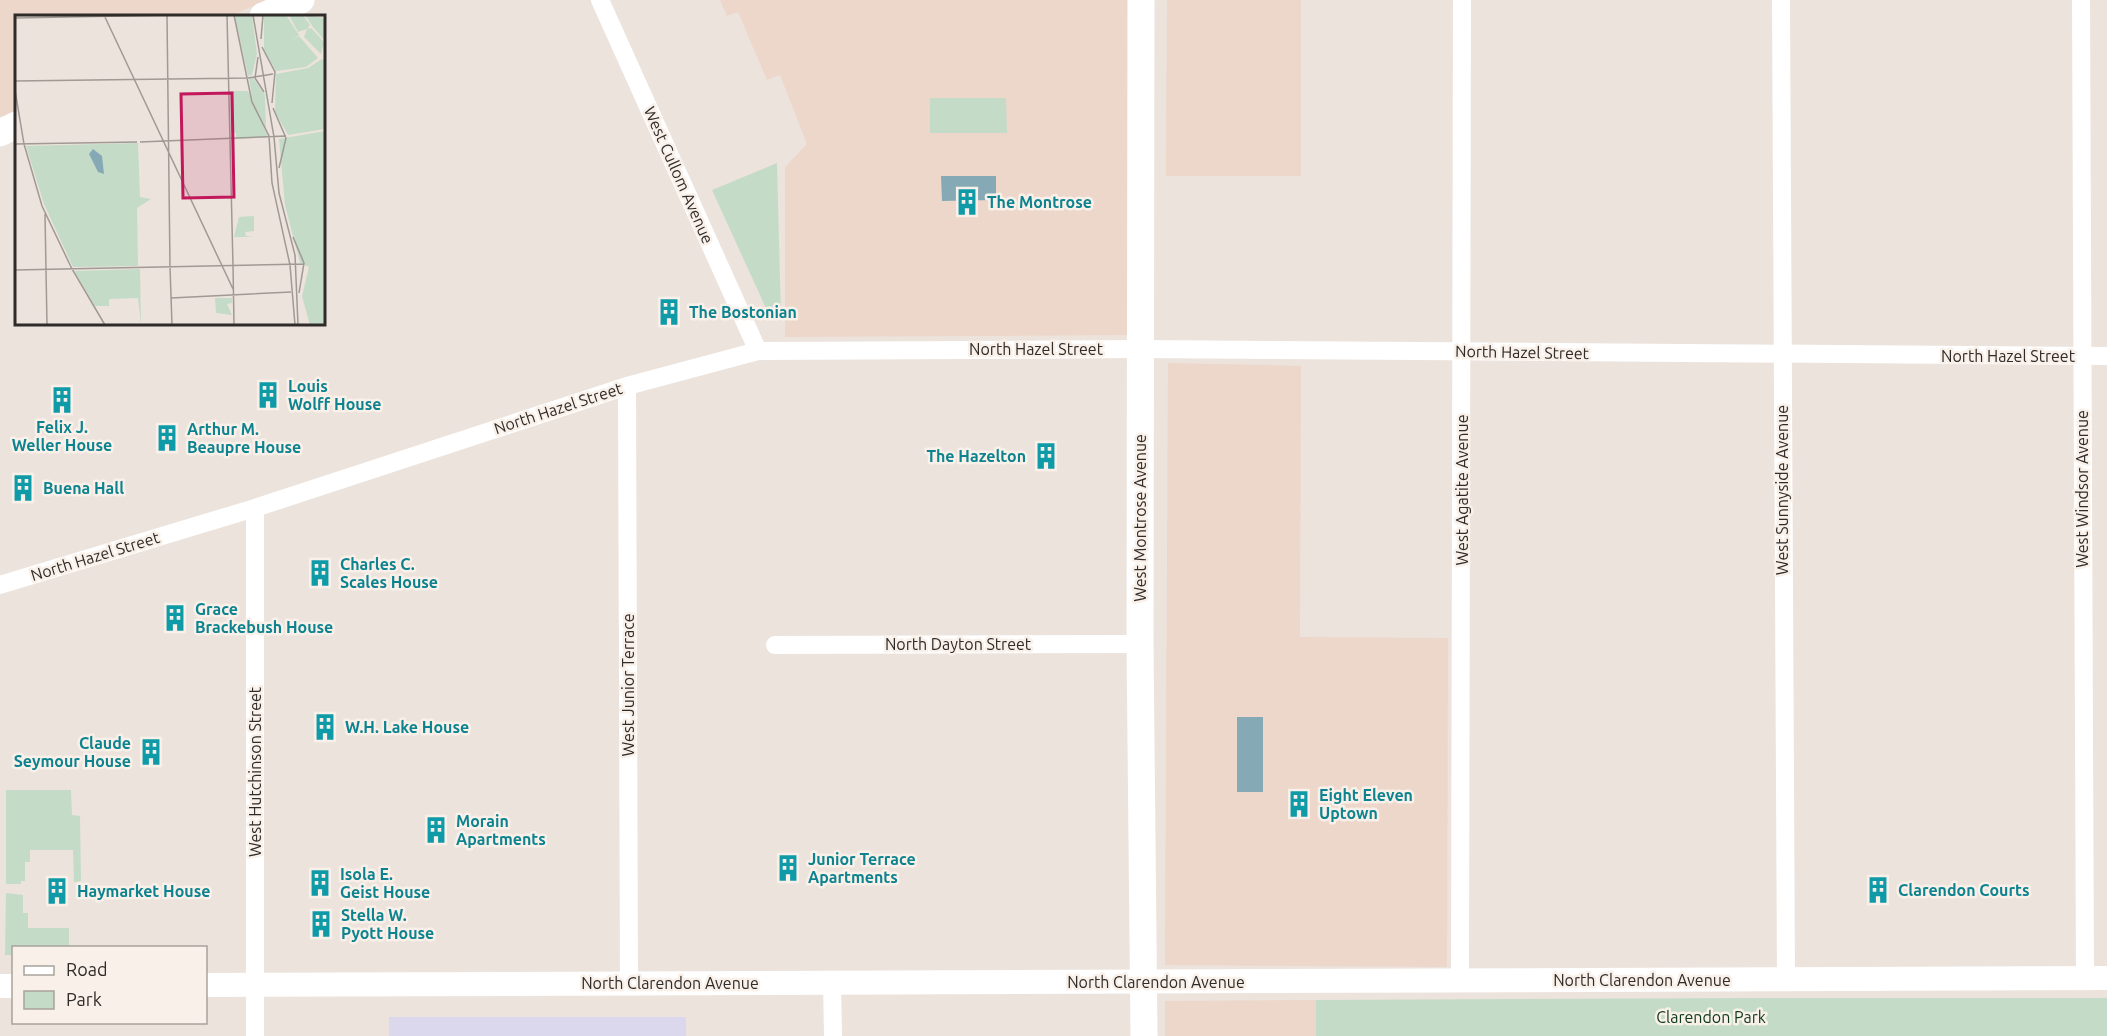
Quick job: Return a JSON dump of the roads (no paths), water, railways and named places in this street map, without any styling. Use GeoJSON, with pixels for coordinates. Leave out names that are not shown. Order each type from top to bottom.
{"type":"FeatureCollection","features":[{"type":"Feature","properties":{"kind":"main road"},"geometry":{"type":"LineString","coordinates":[[265,15],[301,0]]}},
{"type":"Feature","properties":{"kind":"main road","name":"West Montrose Avenue"},"geometry":{"type":"LineString","coordinates":[[1141,0],[1140,644],[1144,1036]]}},
{"type":"Feature","properties":{"kind":"main road"},"geometry":{"type":"LineString","coordinates":[[0,133],[15,126]]}},
{"type":"Feature","properties":{"kind":"street","name":"West Cullom Avenue"},"geometry":{"type":"LineString","coordinates":[[600,0],[758,351]]}},
{"type":"Feature","properties":{"kind":"street","name":"West Agatite Avenue"},"geometry":{"type":"LineString","coordinates":[[1460,980],[1462,0]]}},
{"type":"Feature","properties":{"kind":"street","name":"West Sunnyside Avenue"},"geometry":{"type":"LineString","coordinates":[[1781,0],[1781,354],[1786,979]]}},
{"type":"Feature","properties":{"kind":"street","name":"West Windsor Avenue"},"geometry":{"type":"LineString","coordinates":[[2081,0],[2081,356],[2096,978]]}},
{"type":"Feature","properties":{"kind":"street","name":"North Hazel Street"},"geometry":{"type":"LineString","coordinates":[[0,585],[255,508],[627,386],[758,351],[1140,349],[2107,356]]}},
{"type":"Feature","properties":{"kind":"street","name":"West Junior Terrace"},"geometry":{"type":"LineString","coordinates":[[627,386],[629,983]]}},
{"type":"Feature","properties":{"kind":"street","name":"West Hutchinson Street"},"geometry":{"type":"LineString","coordinates":[[255,508],[255,1036]]}},
{"type":"Feature","properties":{"kind":"street","name":"North Dayton Street"},"geometry":{"type":"LineString","coordinates":[[775,645],[1140,644]]}},
{"type":"Feature","properties":{"kind":"street","name":"North Clarendon Avenue"},"geometry":{"type":"LineString","coordinates":[[207,985],[2096,978]]}},
{"type":"Feature","properties":{"kind":"street"},"geometry":{"type":"LineString","coordinates":[[832,983],[832,1036]]}},
{"type":"Feature","properties":{"kind":"water"},"geometry":{"type":"Polygon","coordinates":[[[941,176],[996,176],[996,200],[942,201],[941,176]]]}},
{"type":"Feature","properties":{"kind":"water"},"geometry":{"type":"Polygon","coordinates":[[[1237,717],[1263,717],[1263,792],[1237,792],[1237,717]]]}},
{"type":"Feature","properties":{"kind":"place","name":"The Montrose"},"geometry":{"type":"Point","coordinates":[967,202]}},
{"type":"Feature","properties":{"kind":"place","name":"The Bostonian"},"geometry":{"type":"Point","coordinates":[669,312]}},
{"type":"Feature","properties":{"kind":"place","name":"Louis Wolff House"},"geometry":{"type":"Point","coordinates":[268,395]}},
{"type":"Feature","properties":{"kind":"place","name":"Felix J. Weller House"},"geometry":{"type":"Point","coordinates":[62,400]}},
{"type":"Feature","properties":{"kind":"place","name":"Arthur M. Beaupre House"},"geometry":{"type":"Point","coordinates":[167,438]}},
{"type":"Feature","properties":{"kind":"place","name":"The Hazelton"},"geometry":{"type":"Point","coordinates":[1046,456]}},
{"type":"Feature","properties":{"kind":"place","name":"Buena Hall"},"geometry":{"type":"Point","coordinates":[23,488]}},
{"type":"Feature","properties":{"kind":"place","name":"Charles C. Scales House"},"geometry":{"type":"Point","coordinates":[320,573]}},
{"type":"Feature","properties":{"kind":"place","name":"Grace Brackebush House"},"geometry":{"type":"Point","coordinates":[175,618]}},
{"type":"Feature","properties":{"kind":"place","name":"W.H. Lake House"},"geometry":{"type":"Point","coordinates":[325,727]}},
{"type":"Feature","properties":{"kind":"place","name":"Claude Seymour House"},"geometry":{"type":"Point","coordinates":[151,752]}},
{"type":"Feature","properties":{"kind":"place","name":"Eight Eleven Uptown"},"geometry":{"type":"Point","coordinates":[1299,804]}},
{"type":"Feature","properties":{"kind":"place","name":"Morain Apartments"},"geometry":{"type":"Point","coordinates":[436,830]}},
{"type":"Feature","properties":{"kind":"place","name":"Junior Terrace Apartments"},"geometry":{"type":"Point","coordinates":[788,868]}},
{"type":"Feature","properties":{"kind":"place","name":"Isola E. Geist House"},"geometry":{"type":"Point","coordinates":[320,883]}},
{"type":"Feature","properties":{"kind":"place","name":"Clarendon Courts"},"geometry":{"type":"Point","coordinates":[1878,890]}},
{"type":"Feature","properties":{"kind":"place","name":"Haymarket House"},"geometry":{"type":"Point","coordinates":[57,891]}},
{"type":"Feature","properties":{"kind":"place","name":"Stella W. Pyott House"},"geometry":{"type":"Point","coordinates":[321,924]}},
{"type":"Feature","properties":{"kind":"park label","name":"Clarendon Park"},"geometry":{"type":"Point","coordinates":[1711,1017]}}]}
